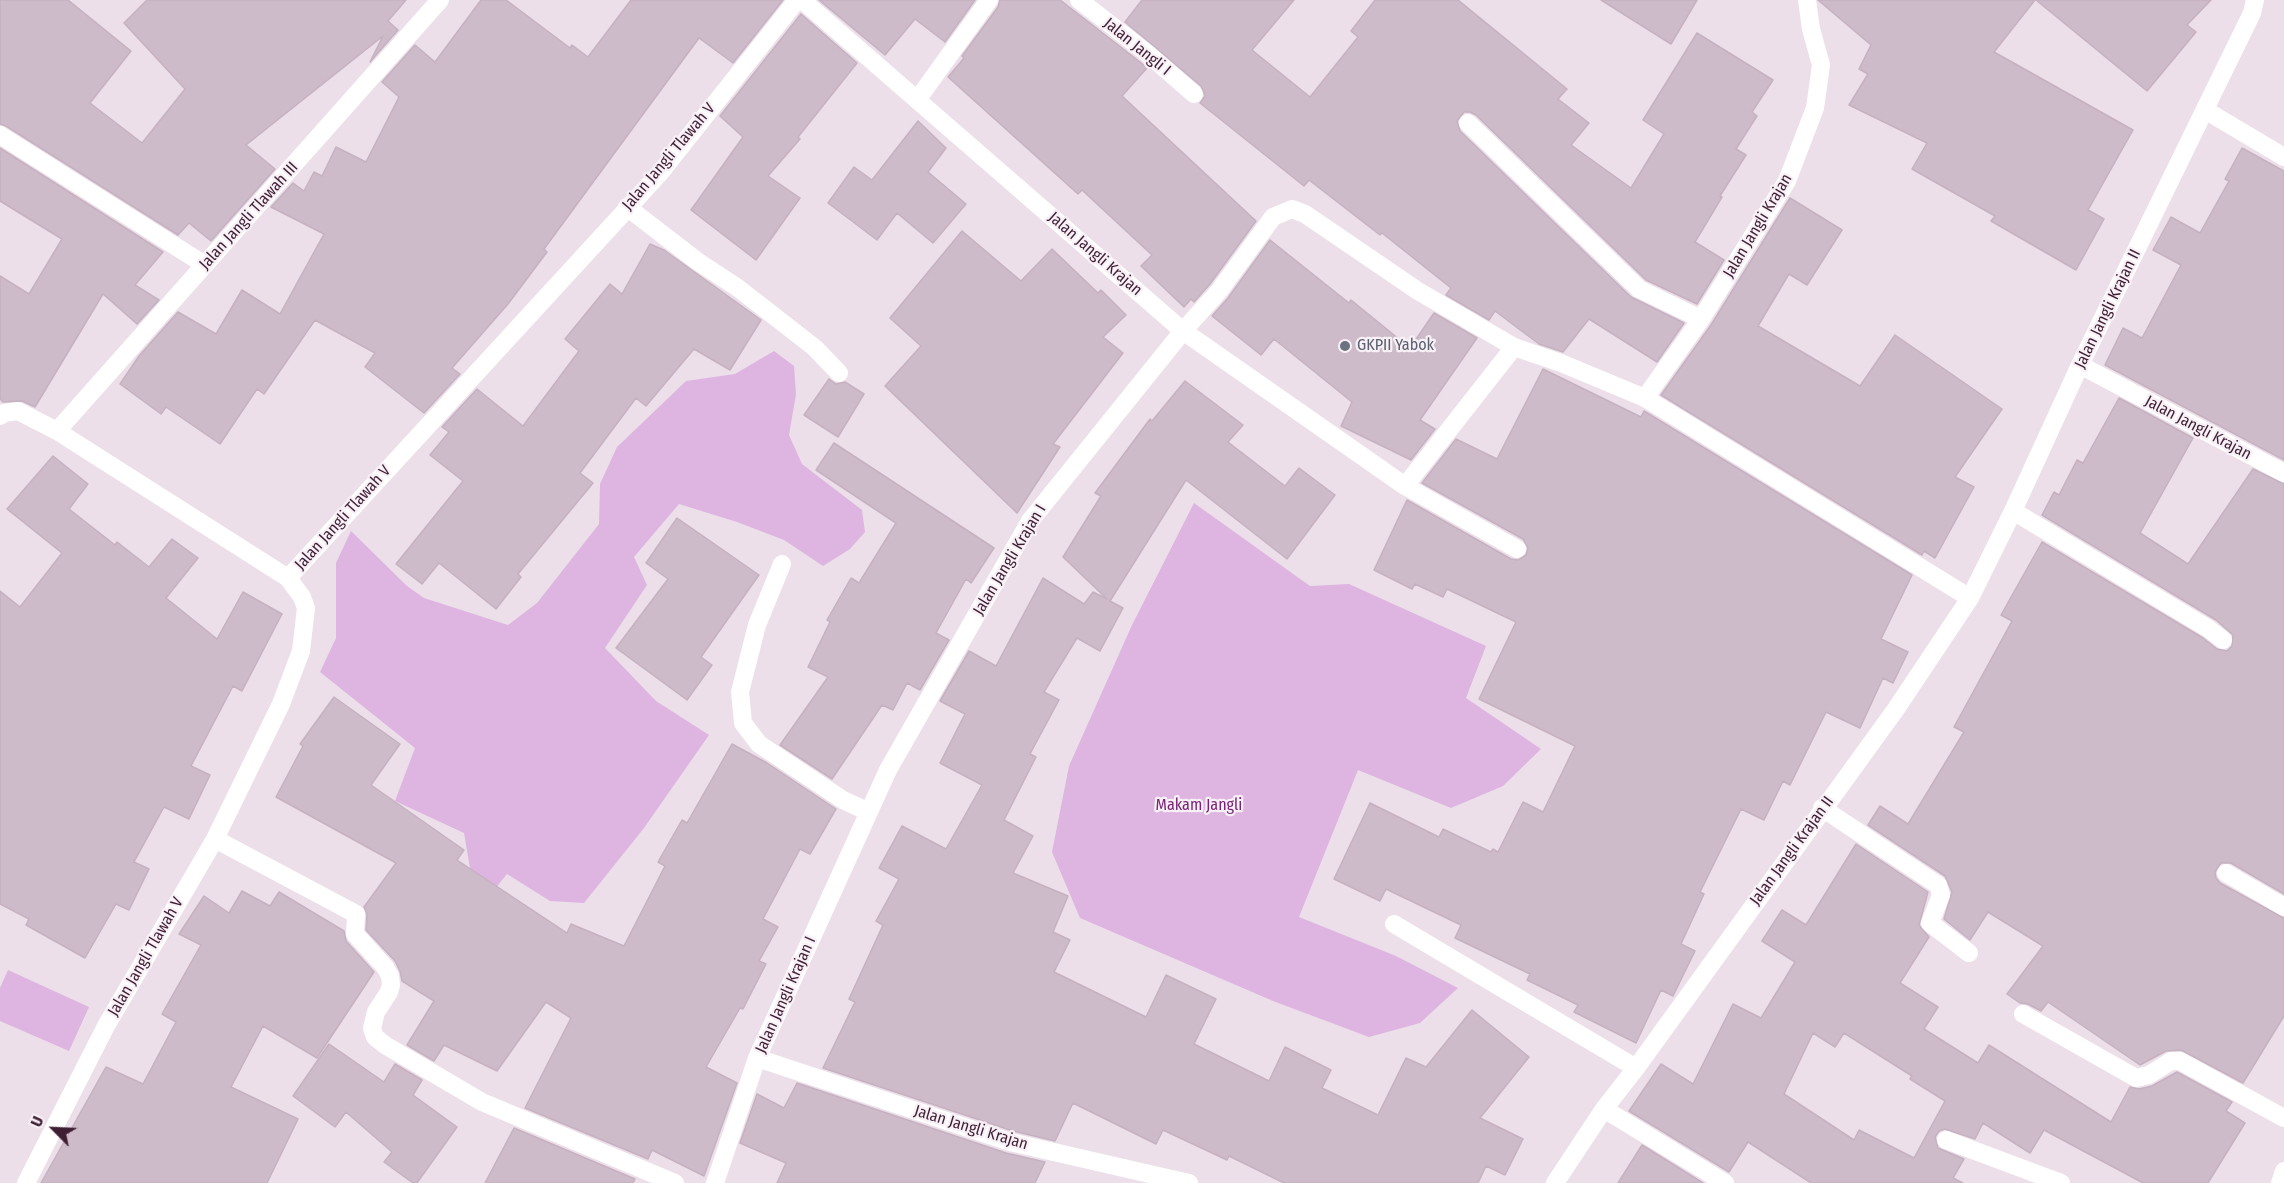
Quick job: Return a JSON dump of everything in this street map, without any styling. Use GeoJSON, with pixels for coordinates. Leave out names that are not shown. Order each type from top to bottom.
{"type":"FeatureCollection","features":[{"type":"Feature","properties":{"kind":"street","name":"Jalan Jangli Tlawah III"},"geometry":{"type":"LineString","coordinates":[[57,431],[440,0]]}},
{"type":"Feature","properties":{"kind":"street","name":"Jalan Jangli Tlawah V"},"geometry":{"type":"LineString","coordinates":[[26,1183],[106,1026],[215,839],[281,704],[301,651],[306,608],[302,597],[288,578],[660,173],[797,0]]}},
{"type":"Feature","properties":{"kind":"street","name":"Jalan Jangli Krajan"},"geometry":{"type":"LineString","coordinates":[[802,0],[1183,331],[1405,486],[1517,549]]}},
{"type":"Feature","properties":{"kind":"street"},"geometry":{"type":"LineString","coordinates":[[917,100],[988,0]]}},
{"type":"Feature","properties":{"kind":"street","name":"Jalan Jangli I"},"geometry":{"type":"LineString","coordinates":[[1079,0],[1147,53],[1194,94]]}},
{"type":"Feature","properties":{"kind":"street","name":"Jalan Jangli Krajan"},"geometry":{"type":"LineString","coordinates":[[1645,398],[1701,319],[1787,181],[1815,108],[1821,65],[1811,29],[1807,0]]}},
{"type":"Feature","properties":{"kind":"street","name":"Jalan Jangli Krajan II"},"geometry":{"type":"LineString","coordinates":[[1555,1183],[1604,1109],[1896,709],[1970,598],[2080,365],[2252,13],[2255,0]]}},
{"type":"Feature","properties":{"kind":"street"},"geometry":{"type":"LineString","coordinates":[[2205,110],[2284,157]]}},
{"type":"Feature","properties":{"kind":"street"},"geometry":{"type":"LineString","coordinates":[[1468,123],[1639,289],[1701,319]]}},
{"type":"Feature","properties":{"kind":"street"},"geometry":{"type":"LineString","coordinates":[[0,135],[205,266]]}},
{"type":"Feature","properties":{"kind":"street"},"geometry":{"type":"LineString","coordinates":[[627,207],[815,348],[839,373]]}},
{"type":"Feature","properties":{"kind":"street","name":"Jalan Jangli Krajan I"},"geometry":{"type":"LineString","coordinates":[[715,1183],[758,1058],[888,770],[1030,521],[1183,331],[1219,291],[1273,217],[1292,209],[1305,214],[1418,291],[1514,347]]}},
{"type":"Feature","properties":{"kind":"street"},"geometry":{"type":"LineString","coordinates":[[1405,486],[1514,347],[1561,363],[1645,398],[1970,598]]}},
{"type":"Feature","properties":{"kind":"street","name":"Jalan Jangli Krajan"},"geometry":{"type":"LineString","coordinates":[[2080,365],[2284,473]]}},
{"type":"Feature","properties":{"kind":"street"},"geometry":{"type":"LineString","coordinates":[[0,416],[4,413],[18,411],[57,431],[288,578]]}},
{"type":"Feature","properties":{"kind":"street"},"geometry":{"type":"LineString","coordinates":[[2013,511],[2159,598],[2223,640]]}},
{"type":"Feature","properties":{"kind":"street"},"geometry":{"type":"LineString","coordinates":[[782,564],[757,626],[740,692],[743,723],[759,744],[843,800],[869,812]]}},
{"type":"Feature","properties":{"kind":"street"},"geometry":{"type":"LineString","coordinates":[[1822,808],[1938,885],[1941,896],[1930,923],[1969,953]]}},
{"type":"Feature","properties":{"kind":"street"},"geometry":{"type":"LineString","coordinates":[[215,839],[356,914],[355,934],[385,967],[390,976],[391,985],[376,1012],[372,1028],[375,1037],[385,1045],[482,1102],[675,1183]]}},
{"type":"Feature","properties":{"kind":"street"},"geometry":{"type":"LineString","coordinates":[[2226,873],[2284,907]]}},
{"type":"Feature","properties":{"kind":"street"},"geometry":{"type":"LineString","coordinates":[[1394,924],[1636,1068]]}},
{"type":"Feature","properties":{"kind":"street"},"geometry":{"type":"LineString","coordinates":[[2023,1014],[2136,1078],[2149,1075],[2171,1060],[2180,1061],[2284,1118]]}},
{"type":"Feature","properties":{"kind":"street","name":"Jalan Jangli Krajan"},"geometry":{"type":"LineString","coordinates":[[758,1058],[1010,1142],[1189,1183]]}},
{"type":"Feature","properties":{"kind":"street"},"geometry":{"type":"LineString","coordinates":[[1604,1109],[1725,1183]]}},
{"type":"Feature","properties":{"kind":"street"},"geometry":{"type":"LineString","coordinates":[[1946,1140],[2061,1183]]}},
{"type":"Feature","properties":{"kind":"street"},"geometry":{"type":"LineString","coordinates":[[2280,1183],[2284,1171]]}},
{"type":"Feature","properties":{"kind":"green space"},"geometry":{"type":"Polygon","coordinates":[[[774,351],[794,366],[796,394],[789,435],[802,464],[862,510],[865,532],[850,549],[823,566],[784,540],[679,504],[634,557],[647,585],[605,648],[656,701],[709,735],[644,828],[584,903],[550,901],[507,874],[482,905],[471,874],[464,833],[395,801],[415,748],[320,672],[336,638],[336,563],[351,531],[407,586],[424,598],[508,625],[537,603],[599,524],[600,484],[617,447],[686,381],[735,374],[774,351]]]}},
{"type":"Feature","properties":{"kind":"green space","name":"Makam Jangli"},"geometry":{"type":"Polygon","coordinates":[[[1194,503],[1310,586],[1349,584],[1486,646],[1466,698],[1541,749],[1503,786],[1451,808],[1358,770],[1299,917],[1396,956],[1458,988],[1420,1023],[1369,1037],[1273,1001],[1080,918],[1052,852],[1069,766],[1132,625],[1194,503]]]}},
{"type":"Feature","properties":{"kind":"green space"},"geometry":{"type":"Polygon","coordinates":[[[8,970],[89,1007],[69,1051],[0,1021],[0,988],[8,970]]]}},
{"type":"Feature","properties":{"kind":"building"},"geometry":{"type":"Polygon","coordinates":[[[0,0],[68,0],[131,51],[90,103],[142,143],[185,89],[124,23],[147,0],[406,0],[388,21],[398,30],[370,62],[383,36],[246,145],[275,169],[211,241],[189,223],[178,235],[0,124],[0,0]]]}},
{"type":"Feature","properties":{"kind":"building"},"geometry":{"type":"Polygon","coordinates":[[[481,0],[506,0],[570,48],[572,45],[588,57],[631,0],[783,0],[733,63],[699,38],[544,249],[547,252],[508,304],[452,368],[460,374],[424,413],[365,367],[375,353],[315,320],[264,394],[257,389],[220,444],[166,407],[161,414],[120,384],[139,356],[178,312],[216,334],[242,290],[280,314],[324,234],[271,207],[293,183],[304,191],[314,172],[322,176],[336,147],[366,162],[399,97],[382,82],[415,45],[435,62],[481,0]]]}},
{"type":"Feature","properties":{"kind":"building"},"geometry":{"type":"Polygon","coordinates":[[[819,0],[975,0],[945,42],[915,19],[885,55],[819,0]]]}},
{"type":"Feature","properties":{"kind":"building"},"geometry":{"type":"Polygon","coordinates":[[[1000,0],[1060,0],[1147,68],[1122,96],[1256,221],[1194,302],[1191,299],[1184,307],[1141,266],[1152,255],[1082,190],[1078,194],[948,77],[964,58],[962,56],[998,7],[1000,0]]]}},
{"type":"Feature","properties":{"kind":"building"},"geometry":{"type":"Polygon","coordinates":[[[1142,0],[1294,0],[1252,50],[1310,97],[1358,37],[1351,31],[1375,0],[1458,0],[1567,89],[1558,99],[1589,123],[1571,145],[1631,188],[1664,134],[1643,120],[1697,33],[1773,80],[1752,112],[1757,116],[1736,149],[1746,155],[1695,242],[1724,260],[1697,304],[1646,280],[1476,115],[1464,112],[1457,121],[1460,131],[1631,297],[1684,323],[1657,362],[1589,319],[1563,352],[1539,344],[1495,311],[1489,320],[1446,295],[1451,288],[1382,233],[1380,235],[1309,180],[1304,186],[1200,103],[1205,96],[1201,86],[1125,22],[1142,0]]]}},
{"type":"Feature","properties":{"kind":"building"},"geometry":{"type":"Polygon","coordinates":[[[1601,0],[1697,0],[1671,44],[1601,0]]]}},
{"type":"Feature","properties":{"kind":"building"},"geometry":{"type":"Polygon","coordinates":[[[1818,0],[2035,0],[1994,52],[2133,130],[2088,210],[2104,219],[2076,270],[1991,221],[1995,216],[1912,169],[1927,143],[1849,105],[1868,74],[1859,69],[1871,45],[1818,0]]]}},
{"type":"Feature","properties":{"kind":"building"},"geometry":{"type":"Polygon","coordinates":[[[2036,0],[2211,0],[2187,25],[2196,32],[2147,91],[2036,0]]]}},
{"type":"Feature","properties":{"kind":"building"},"geometry":{"type":"Polygon","coordinates":[[[801,14],[857,63],[798,137],[800,139],[768,176],[800,198],[756,260],[691,210],[743,137],[720,116],[801,14]]]}},
{"type":"Feature","properties":{"kind":"building"},"geometry":{"type":"Polygon","coordinates":[[[918,121],[946,148],[928,172],[966,204],[933,243],[897,213],[877,240],[828,203],[854,167],[872,180],[918,121]]]}},
{"type":"Feature","properties":{"kind":"building"},"geometry":{"type":"Polygon","coordinates":[[[0,148],[163,252],[135,285],[159,300],[137,324],[103,294],[35,407],[22,401],[3,402],[0,399],[0,276],[29,294],[62,239],[0,201],[0,148]]]}},
{"type":"Feature","properties":{"kind":"building"},"geometry":{"type":"Polygon","coordinates":[[[2242,148],[2284,171],[2284,460],[2105,365],[2123,328],[2142,338],[2181,265],[2153,250],[2171,217],[2200,233],[2229,181],[2225,179],[2242,148]]]}},
{"type":"Feature","properties":{"kind":"building"},"geometry":{"type":"Polygon","coordinates":[[[1790,198],[1842,230],[1807,285],[1789,274],[1758,326],[1860,386],[1895,335],[2002,409],[1955,477],[1974,487],[1935,558],[1924,551],[1922,555],[1661,395],[1711,325],[1790,198]]]}},
{"type":"Feature","properties":{"kind":"building"},"geometry":{"type":"Polygon","coordinates":[[[962,231],[1021,281],[1052,249],[1098,293],[1101,290],[1126,315],[1103,337],[1123,353],[1053,444],[1060,447],[1017,513],[885,386],[921,346],[890,318],[962,231]]]}},
{"type":"Feature","properties":{"kind":"building"},"geometry":{"type":"Polygon","coordinates":[[[1270,240],[1349,303],[1351,300],[1410,348],[1434,313],[1477,338],[1420,420],[1435,429],[1411,460],[1341,426],[1352,402],[1274,339],[1261,355],[1212,316],[1270,240]]]}},
{"type":"Feature","properties":{"kind":"building"},"geometry":{"type":"Polygon","coordinates":[[[650,244],[664,250],[761,320],[730,370],[694,349],[646,406],[636,398],[580,473],[593,483],[518,574],[521,577],[496,609],[439,563],[422,584],[396,564],[463,481],[430,455],[449,432],[442,427],[477,389],[523,426],[579,351],[565,339],[610,284],[622,294],[650,244]]]}},
{"type":"Feature","properties":{"kind":"building"},"geometry":{"type":"Polygon","coordinates":[[[1543,369],[1641,417],[1644,411],[1912,575],[1881,639],[1908,652],[1893,683],[1883,678],[1860,728],[1826,712],[1790,785],[1783,781],[1764,820],[1741,809],[1700,892],[1704,894],[1681,944],[1695,951],[1673,996],[1661,990],[1636,1043],[1574,1012],[1578,1005],[1527,980],[1530,974],[1455,938],[1461,925],[1386,889],[1380,901],[1334,879],[1370,803],[1439,837],[1443,829],[1491,852],[1493,849],[1498,852],[1523,802],[1543,812],[1575,746],[1479,699],[1516,622],[1447,589],[1443,597],[1415,584],[1412,589],[1374,570],[1407,500],[1511,559],[1518,560],[1526,555],[1528,548],[1523,539],[1422,483],[1456,439],[1497,459],[1543,369]]]}},
{"type":"Feature","properties":{"kind":"building"},"geometry":{"type":"Polygon","coordinates":[[[829,379],[836,384],[845,382],[864,394],[838,437],[804,415],[829,379]]]}},
{"type":"Feature","properties":{"kind":"building"},"geometry":{"type":"Polygon","coordinates":[[[1185,381],[1243,425],[1228,442],[1285,486],[1299,468],[1335,495],[1287,559],[1186,480],[1110,601],[1123,608],[1100,651],[1077,638],[1044,692],[1059,700],[1030,754],[1036,757],[1004,820],[1033,836],[1013,873],[1068,896],[1053,932],[1070,940],[1054,972],[1146,1017],[1166,975],[1216,999],[1194,1044],[1269,1081],[1285,1047],[1331,1070],[1322,1088],[1378,1115],[1406,1058],[1426,1067],[1472,1010],[1529,1057],[1480,1118],[1523,1139],[1505,1175],[1486,1166],[1478,1183],[1284,1183],[1229,1156],[1227,1160],[1163,1130],[1156,1144],[1073,1103],[1055,1141],[1013,1131],[823,1068],[855,1002],[849,999],[883,925],[876,921],[899,879],[879,868],[902,826],[946,849],[982,785],[940,763],[965,714],[940,701],[969,651],[996,666],[1043,578],[1084,604],[1093,592],[1107,599],[1063,557],[1101,496],[1095,493],[1150,419],[1152,421],[1185,381]]]}},
{"type":"Feature","properties":{"kind":"building"},"geometry":{"type":"Polygon","coordinates":[[[2119,398],[2193,438],[2140,533],[2188,564],[2253,469],[2284,484],[2284,894],[2231,863],[2221,863],[2215,872],[2220,883],[2284,918],[2284,1016],[2243,1083],[2181,1050],[2166,1051],[2140,1065],[2048,1002],[2041,1011],[2028,1004],[2020,1003],[2007,994],[2043,946],[1988,912],[1970,940],[1944,919],[1952,892],[1945,876],[1868,825],[1880,806],[1908,824],[1964,732],[1954,727],[2012,621],[2001,615],[2042,542],[2203,638],[2217,649],[2227,651],[2232,646],[2233,635],[2216,620],[2042,515],[2054,492],[2059,495],[2077,460],[2083,463],[2119,398]]]}},
{"type":"Feature","properties":{"kind":"building"},"geometry":{"type":"Polygon","coordinates":[[[834,443],[994,548],[971,583],[966,579],[936,633],[949,640],[920,690],[907,683],[893,710],[882,705],[832,779],[780,745],[828,677],[808,667],[830,622],[827,620],[851,578],[859,583],[896,523],[816,470],[834,443]]]}},
{"type":"Feature","properties":{"kind":"building"},"geometry":{"type":"Polygon","coordinates":[[[53,456],[88,484],[69,509],[115,545],[117,542],[149,567],[172,539],[198,558],[166,598],[217,639],[243,592],[282,614],[242,691],[233,686],[191,766],[210,775],[189,819],[164,807],[134,862],[149,869],[129,910],[116,904],[85,958],[26,925],[29,919],[0,904],[0,591],[20,607],[62,553],[7,509],[53,456]]]}},
{"type":"Feature","properties":{"kind":"building"},"geometry":{"type":"Polygon","coordinates":[[[677,518],[759,575],[701,657],[712,665],[687,700],[616,648],[668,579],[646,563],[677,518]]]}},
{"type":"Feature","properties":{"kind":"building"},"geometry":{"type":"Polygon","coordinates":[[[334,697],[400,744],[371,785],[464,850],[457,860],[567,933],[571,924],[624,946],[665,866],[658,862],[682,820],[687,823],[732,744],[767,763],[836,809],[810,854],[800,849],[763,919],[778,927],[759,961],[766,964],[743,1009],[740,1008],[706,1067],[737,1083],[704,1176],[652,1150],[648,1159],[525,1108],[571,1018],[546,1002],[497,1071],[444,1045],[434,1061],[407,1045],[434,1001],[402,981],[395,961],[366,930],[367,914],[364,907],[396,863],[276,797],[303,746],[300,744],[334,697]]]}},
{"type":"Feature","properties":{"kind":"building"},"geometry":{"type":"Polygon","coordinates":[[[1856,844],[1928,892],[1919,925],[1929,937],[1900,983],[1938,1007],[1924,1029],[1978,1063],[1989,1045],[2111,1122],[2130,1087],[2139,1089],[2152,1086],[2177,1072],[2232,1102],[2226,1111],[2245,1123],[2208,1183],[2143,1183],[2044,1130],[2030,1153],[1983,1123],[1975,1139],[1945,1129],[1939,1131],[1935,1137],[1938,1148],[1964,1159],[1953,1178],[1963,1183],[1811,1183],[1748,1142],[1729,1172],[1629,1111],[1661,1064],[1693,1084],[1733,1004],[1761,1018],[1795,962],[1762,941],[1782,910],[1806,925],[1856,844]],[[1813,1033],[1784,1094],[1854,1140],[1859,1130],[1914,1158],[1945,1101],[1910,1079],[1912,1076],[1844,1033],[1835,1047],[1813,1033]]]}},
{"type":"Feature","properties":{"kind":"building"},"geometry":{"type":"Polygon","coordinates":[[[242,891],[270,906],[279,892],[344,931],[346,941],[374,972],[317,1058],[263,1026],[231,1087],[298,1119],[267,1183],[41,1183],[106,1067],[143,1084],[176,1022],[162,1014],[201,945],[179,934],[204,896],[229,913],[242,891]]]}},
{"type":"Feature","properties":{"kind":"building"},"geometry":{"type":"Polygon","coordinates":[[[329,1044],[384,1082],[395,1064],[422,1080],[413,1095],[457,1127],[417,1183],[413,1183],[384,1162],[392,1152],[346,1112],[335,1127],[293,1096],[329,1044]]]}},
{"type":"Feature","properties":{"kind":"building"},"geometry":{"type":"Polygon","coordinates":[[[797,1083],[1006,1153],[1045,1162],[1035,1183],[777,1183],[786,1163],[740,1143],[757,1094],[784,1108],[797,1083]]]}},
{"type":"Feature","properties":{"kind":"building"},"geometry":{"type":"Polygon","coordinates":[[[514,1128],[635,1179],[633,1183],[485,1183],[514,1128]]]}},
{"type":"Feature","properties":{"kind":"building"},"geometry":{"type":"Polygon","coordinates":[[[1642,1145],[1703,1183],[1618,1183],[1642,1145]]]}},
{"type":"Feature","properties":{"kind":"place","name":"GKPII Yabok"},"geometry":{"type":"Point","coordinates":[1345,346]}}]}
